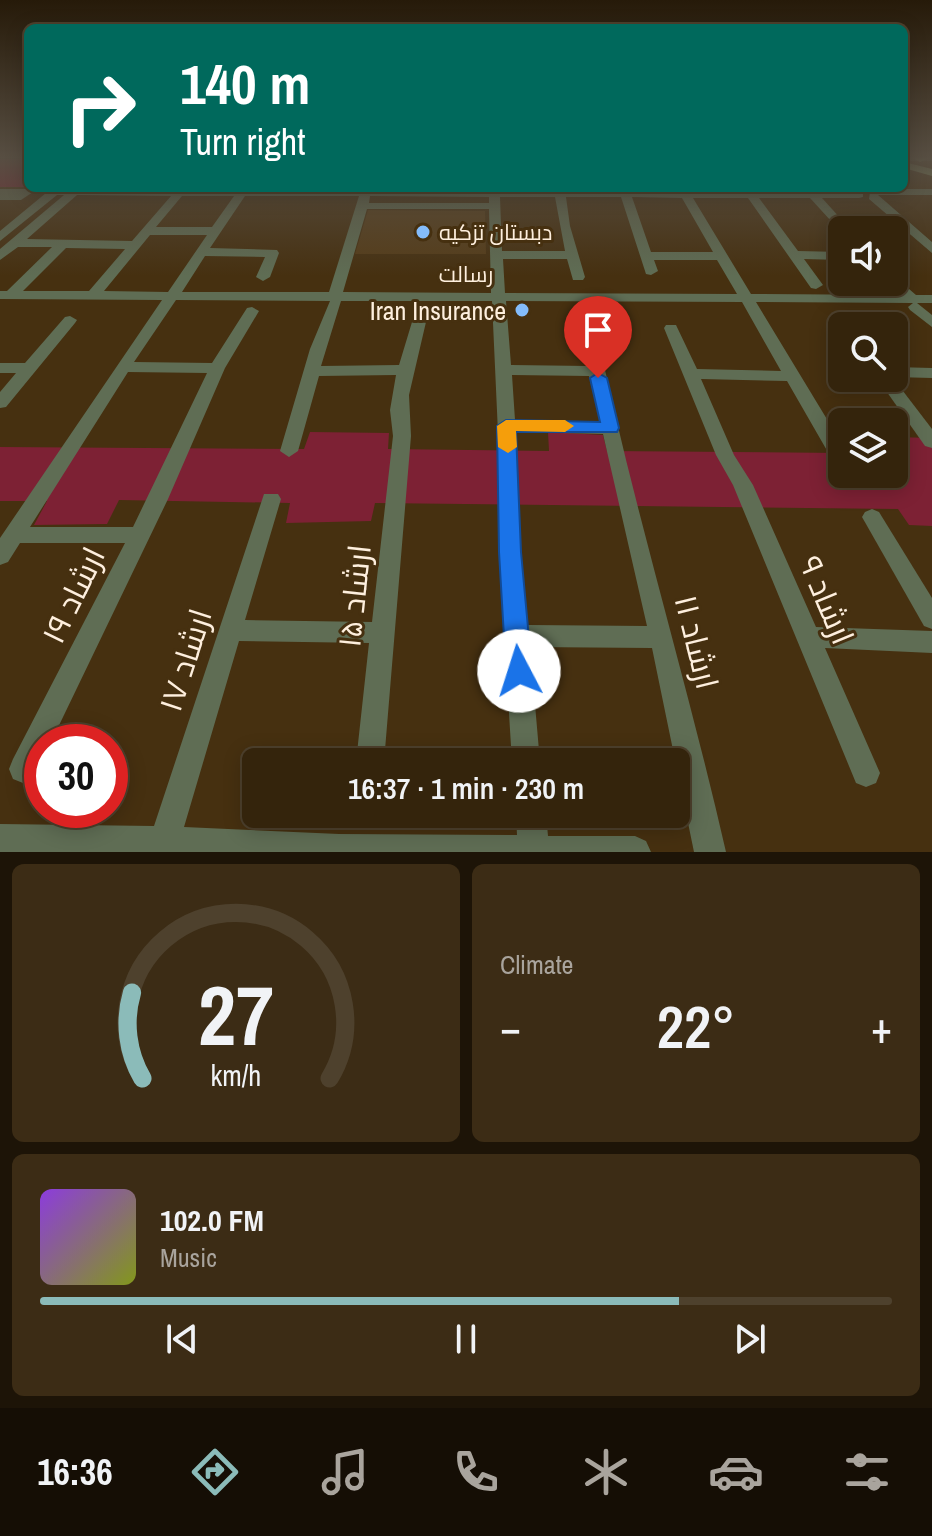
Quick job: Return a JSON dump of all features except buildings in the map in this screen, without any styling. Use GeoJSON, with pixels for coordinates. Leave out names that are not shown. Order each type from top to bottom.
{"type":"FeatureCollection","features":[{"type":"Feature","properties":{"kind":"street"},"geometry":{"type":"LineString","coordinates":[[0,237],[48,197]]}},
{"type":"Feature","properties":{"kind":"street"},"geometry":{"type":"LineString","coordinates":[[0,256],[68,197]]}},
{"type":"Feature","properties":{"kind":"street"},"geometry":{"type":"LineString","coordinates":[[94,294],[176,197]]}},
{"type":"Feature","properties":{"kind":"street"},"geometry":{"type":"LineString","coordinates":[[0,556],[73,441],[239,197]]}},
{"type":"Feature","properties":{"kind":"street"},"geometry":{"type":"LineString","coordinates":[[308,197],[364,200],[495,200],[530,197]]}},
{"type":"Feature","properties":{"kind":"street"},"geometry":{"type":"LineString","coordinates":[[364,200],[390,197]]}},
{"type":"Feature","properties":{"kind":"street"},"geometry":{"type":"LineString","coordinates":[[473,197],[495,200]]}},
{"type":"Feature","properties":{"kind":"street"},"geometry":{"type":"LineString","coordinates":[[561,197],[578,277]]}},
{"type":"Feature","properties":{"kind":"street"},"geometry":{"type":"LineString","coordinates":[[626,197],[651,271]]}},
{"type":"Feature","properties":{"kind":"street"},"geometry":{"type":"LineString","coordinates":[[687,197],[789,376],[828,437]]}},
{"type":"Feature","properties":{"kind":"street"},"geometry":{"type":"LineString","coordinates":[[753,197],[816,285]]}},
{"type":"Feature","properties":{"kind":"street"},"geometry":{"type":"LineString","coordinates":[[815,197],[832,216]]}},
{"type":"Feature","properties":{"kind":"street"},"geometry":{"type":"LineString","coordinates":[[871,197],[932,249]]}},
{"type":"Feature","properties":{"kind":"street"},"geometry":{"type":"LineString","coordinates":[[289,451],[364,200]]}},
{"type":"Feature","properties":{"kind":"street"},"geometry":{"type":"LineString","coordinates":[[495,200],[516,636],[525,748]]}},
{"type":"Feature","properties":{"kind":"street"},"geometry":{"type":"LineString","coordinates":[[146,231],[216,231]]}},
{"type":"Feature","properties":{"kind":"street"},"geometry":{"type":"LineString","coordinates":[[15,243],[133,245]]}},
{"type":"Feature","properties":{"kind":"street"},"geometry":{"type":"LineString","coordinates":[[4,297],[64,243]]}},
{"type":"Feature","properties":{"kind":"street"},"geometry":{"type":"LineString","coordinates":[[201,252],[273,253],[263,277]]}},
{"type":"Feature","properties":{"kind":"street"},"geometry":{"type":"LineString","coordinates":[[496,255],[572,255]]}},
{"type":"Feature","properties":{"kind":"street"},"geometry":{"type":"LineString","coordinates":[[795,255],[828,256]]}},
{"type":"Feature","properties":{"kind":"street"},"geometry":{"type":"LineString","coordinates":[[645,256],[721,256]]}},
{"type":"Feature","properties":{"kind":"street","name":"رسالت"},"geometry":{"type":"LineString","coordinates":[[4,297],[94,294],[172,298]]}},
{"type":"Feature","properties":{"kind":"street"},"geometry":{"type":"LineString","coordinates":[[907,296],[932,323]]}},
{"type":"Feature","properties":{"kind":"street","name":"رسالت"},"geometry":{"type":"LineString","coordinates":[[4,297],[871,303],[913,303],[932,299]]}},
{"type":"Feature","properties":{"kind":"street","name":"رسالت"},"geometry":{"type":"LineString","coordinates":[[913,303],[932,307]]}},
{"type":"Feature","properties":{"kind":"street","name":"ارشاد ۱۹"},"geometry":{"type":"LineString","coordinates":[[23,769],[181,450],[217,368],[252,311]]}},
{"type":"Feature","properties":{"kind":"street","name":"ارشاد ۱۱"},"geometry":{"type":"LineString","coordinates":[[586,313],[612,438],[630,503],[710,852]]}},
{"type":"Feature","properties":{"kind":"street"},"geometry":{"type":"LineString","coordinates":[[0,403],[70,320]]}},
{"type":"Feature","properties":{"kind":"street","name":"ارشاد ۱۵"},"geometry":{"type":"LineString","coordinates":[[371,748],[402,436],[397,423],[406,370],[419,322]]}},
{"type":"Feature","properties":{"kind":"street","name":"ارشاد ۹"},"geometry":{"type":"LineString","coordinates":[[671,328],[725,455],[743,485],[866,773]]}},
{"type":"Feature","properties":{"kind":"street"},"geometry":{"type":"LineString","coordinates":[[0,368],[30,367]]}},
{"type":"Feature","properties":{"kind":"street"},"geometry":{"type":"LineString","coordinates":[[123,367],[217,368]]}},
{"type":"Feature","properties":{"kind":"street"},"geometry":{"type":"LineString","coordinates":[[313,371],[406,370]]}},
{"type":"Feature","properties":{"kind":"street"},"geometry":{"type":"LineString","coordinates":[[502,370],[597,371]]}},
{"type":"Feature","properties":{"kind":"street"},"geometry":{"type":"LineString","coordinates":[[908,372],[932,373]]}},
{"type":"Feature","properties":{"kind":"street"},"geometry":{"type":"LineString","coordinates":[[690,374],[789,376]]}},
{"type":"Feature","properties":{"kind":"street"},"geometry":{"type":"LineString","coordinates":[[895,392],[931,441]]}},
{"type":"Feature","properties":{"kind":"street"},"geometry":{"type":"LineString","coordinates":[[506,426],[612,438]]}},
{"type":"Feature","properties":{"kind":"street","name":"ارشاد ۱۷"},"geometry":{"type":"LineString","coordinates":[[164,842],[271,499]]}},
{"type":"Feature","properties":{"kind":"street"},"geometry":{"type":"LineString","coordinates":[[872,517],[932,619]]}},
{"type":"Feature","properties":{"kind":"street"},"geometry":{"type":"LineString","coordinates":[[14,535],[138,535]]}},
{"type":"Feature","properties":{"kind":"street"},"geometry":{"type":"LineString","coordinates":[[230,630],[383,633]]}},
{"type":"Feature","properties":{"kind":"street"},"geometry":{"type":"LineString","coordinates":[[516,636],[660,637]]}},
{"type":"Feature","properties":{"kind":"street"},"geometry":{"type":"LineString","coordinates":[[808,637],[932,642]]}},
{"type":"Feature","properties":{"kind":"street"},"geometry":{"type":"LineString","coordinates":[[532,828],[534,851]]}},
{"type":"Feature","properties":{"kind":"street"},"geometry":{"type":"LineString","coordinates":[[0,839],[164,842],[263,849],[635,852]]}},
{"type":"Feature","properties":{"kind":"shaded area","name":"دبستان تزکیه"},"geometry":{"type":"Polygon","coordinates":[[[368,210],[485,211],[486,254],[355,254],[368,210]]]}},
{"type":"Feature","properties":{"kind":"shaded area"},"geometry":{"type":"Polygon","coordinates":[[[310,432],[389,433],[388,449],[549,451],[548,432],[603,435],[607,451],[828,453],[828,488],[908,488],[908,437],[932,438],[932,526],[909,525],[898,509],[375,503],[371,521],[286,523],[290,503],[119,500],[107,524],[34,525],[47,501],[0,501],[0,447],[304,449],[310,432]]]}},
{"type":"Feature","properties":{"kind":"slow traffic"},"geometry":{"type":"LineString","coordinates":[[508,447],[506,426],[565,426]]}},
{"type":"Feature","properties":{"kind":"place","name":"دبستان تزکیه"},"geometry":{"type":"Point","coordinates":[423,232]}},
{"type":"Feature","properties":{"kind":"place","name":"Iran Insurance"},"geometry":{"type":"Point","coordinates":[522,310]}},
{"type":"Feature","properties":{"kind":"route"},"geometry":{"type":"LineString","coordinates":[[519,671],[510,552],[506,426],[610,428],[598,378]]}}]}
